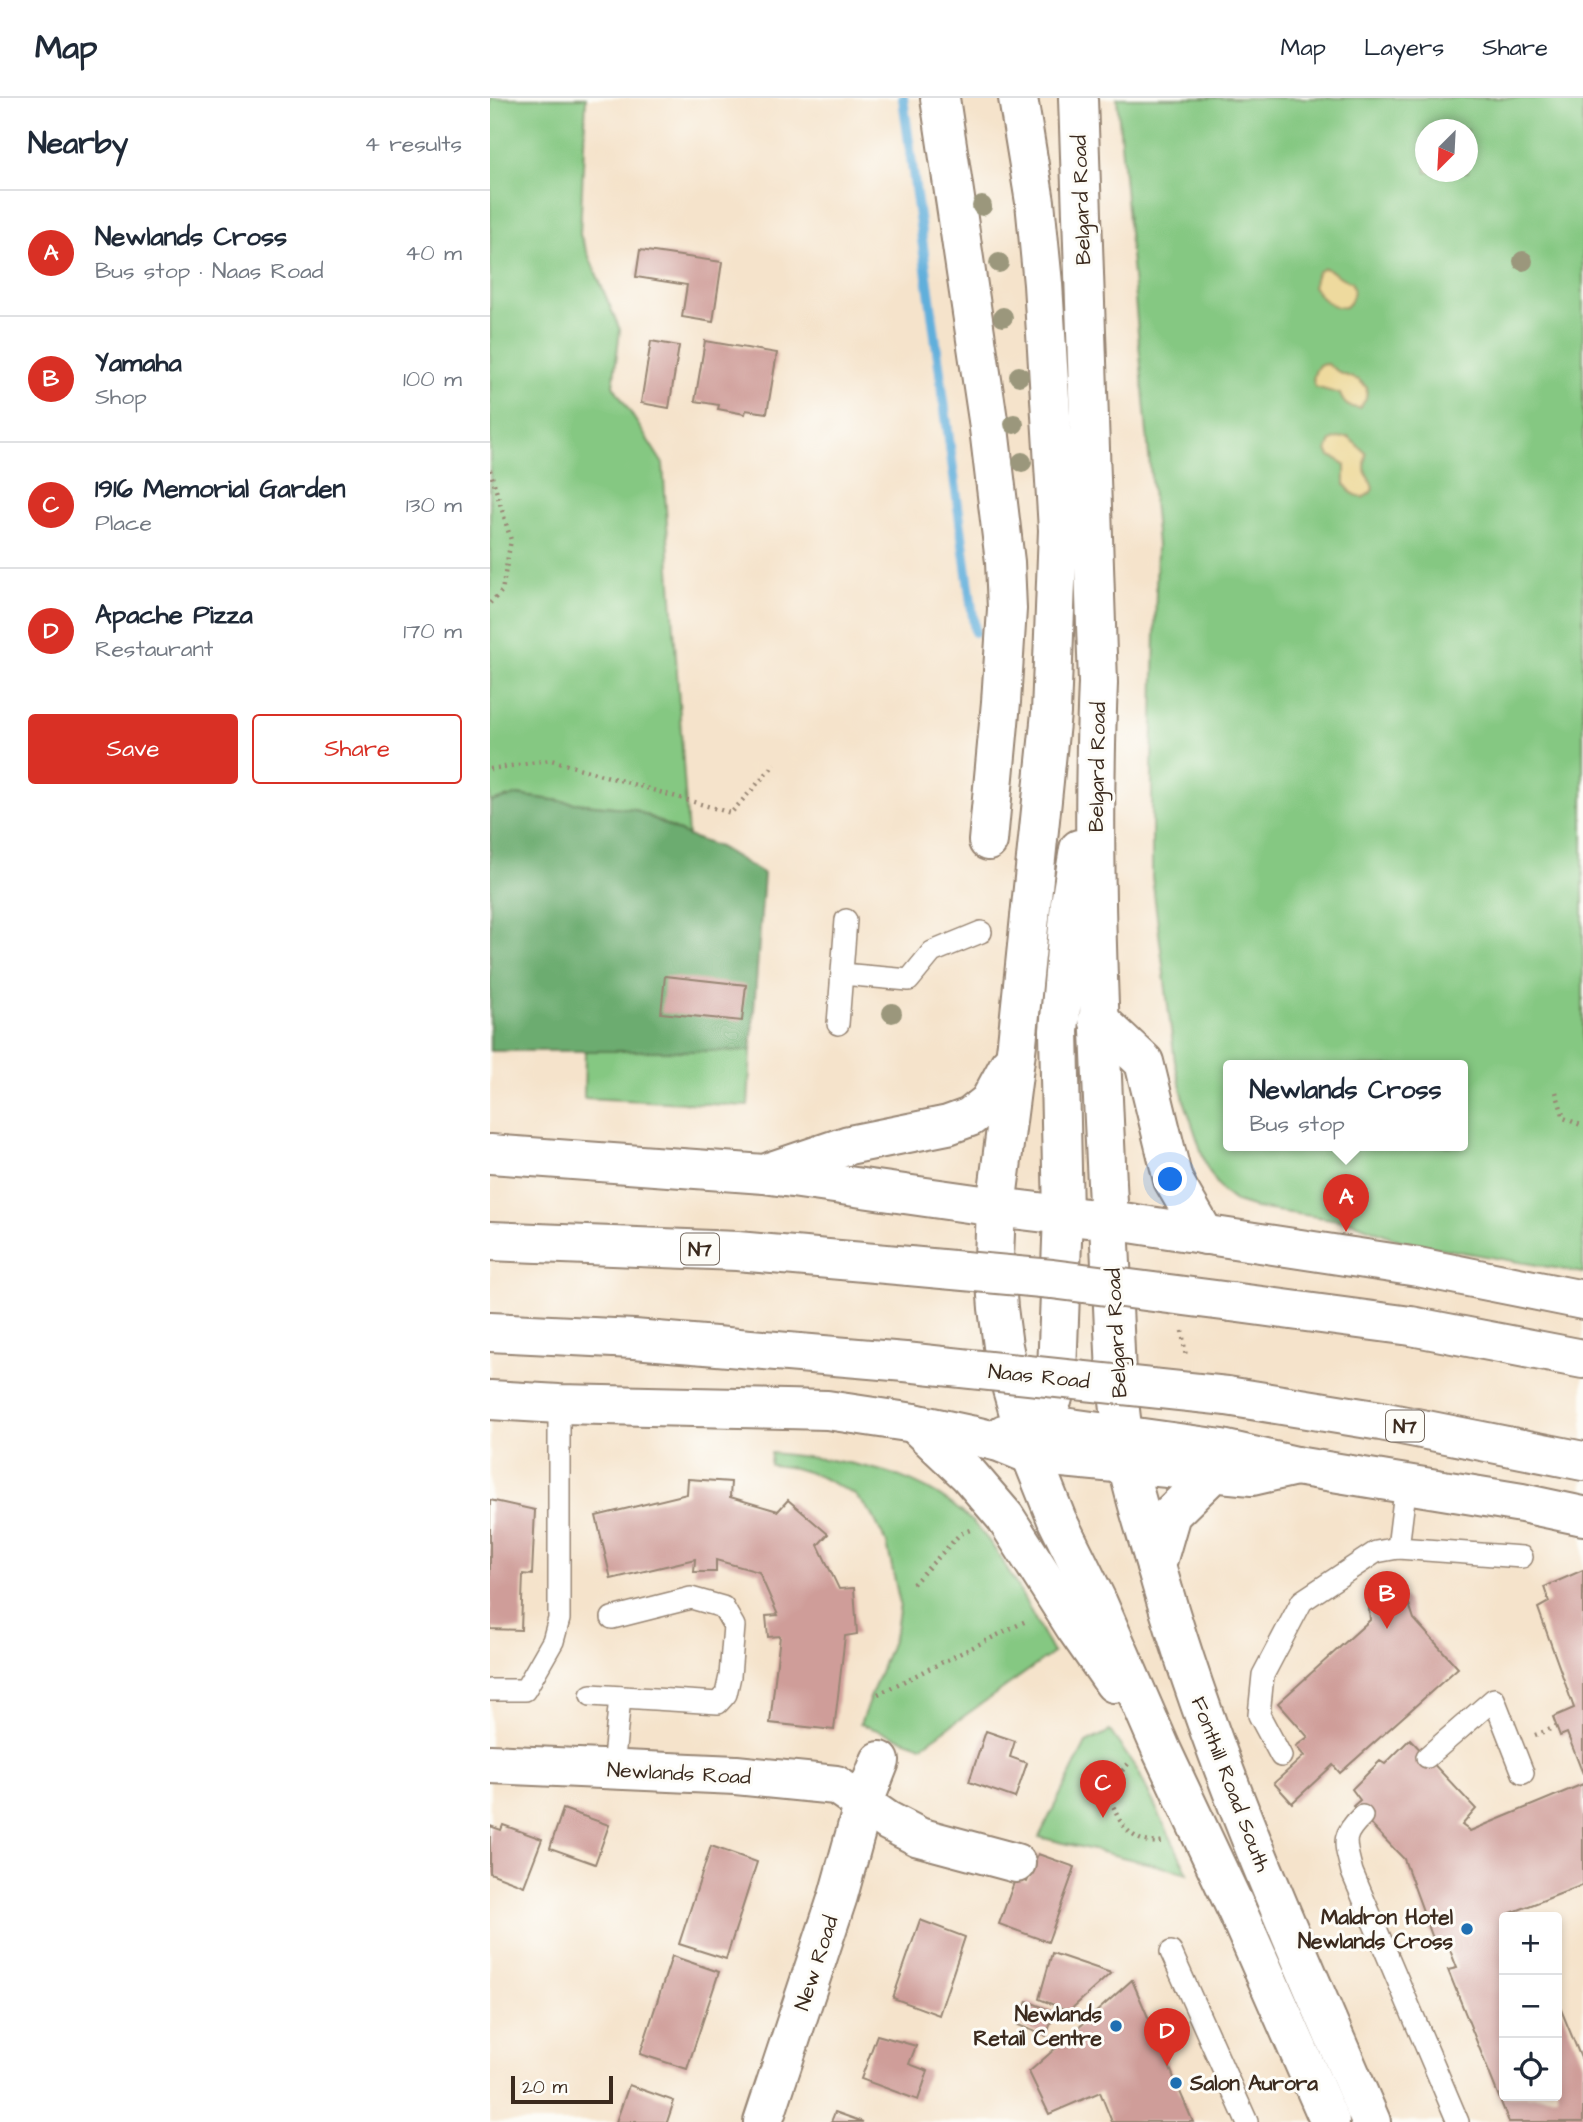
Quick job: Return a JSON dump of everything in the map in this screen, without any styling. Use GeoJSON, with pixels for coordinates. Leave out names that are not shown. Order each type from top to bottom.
{"type":"FeatureCollection","features":[{"type":"Feature","properties":{"kind":"main road"},"geometry":{"type":"LineString","coordinates":[[940,98],[988,420],[1005,562],[1007,609],[1003,676],[988,841]]}},
{"type":"Feature","properties":{"kind":"main road","name":"Belgard Road"},"geometry":{"type":"LineString","coordinates":[[1018,98],[1035,202],[1043,284],[1058,530],[1051,713],[1017,1043],[996,1208],[994,1258],[998,1308],[1012,1390],[1031,1435]]}},
{"type":"Feature","properties":{"kind":"main road","name":"Belgard Road"},"geometry":{"type":"LineString","coordinates":[[1035,202],[1047,153],[1043,98]]}},
{"type":"Feature","properties":{"kind":"main road","name":"Belgard Road"},"geometry":{"type":"LineString","coordinates":[[1078,98],[1098,684],[1098,1019],[1116,1376],[1126,1450]]}},
{"type":"Feature","properties":{"kind":"main road"},"geometry":{"type":"LineString","coordinates":[[1031,1435],[1053,1398],[1057,1372],[1063,1215],[1059,1031],[1070,904],[1096,750]]}},
{"type":"Feature","properties":{"kind":"main road"},"geometry":{"type":"LineString","coordinates":[[1098,1019],[1144,1062],[1173,1180],[1205,1235]]}},
{"type":"Feature","properties":{"kind":"main road"},"geometry":{"type":"LineString","coordinates":[[764,1174],[849,1145],[948,1125],[970,1116],[989,1102],[1006,1072],[1017,1043]]}},
{"type":"Feature","properties":{"kind":"main road"},"geometry":{"type":"LineString","coordinates":[[490,1154],[764,1174],[996,1208],[1110,1220],[1418,1267],[1583,1300]]}},
{"type":"Feature","properties":{"kind":"main road","name":"N7"},"geometry":{"type":"LineString","coordinates":[[490,1241],[737,1251],[1052,1279],[1411,1326],[1583,1359]]}},
{"type":"Feature","properties":{"kind":"main road","name":"Naas Road"},"geometry":{"type":"LineString","coordinates":[[490,1332],[634,1339],[905,1362],[1227,1396],[1381,1421],[1583,1461]]}},
{"type":"Feature","properties":{"kind":"main road"},"geometry":{"type":"LineString","coordinates":[[490,1400],[827,1410],[914,1423],[999,1442],[1056,1426],[1126,1450],[1213,1473],[1252,1476],[1296,1466]]}},
{"type":"Feature","properties":{"kind":"main road"},"geometry":{"type":"LineString","coordinates":[[914,1423],[969,1475],[1005,1517],[1148,1755]]}},
{"type":"Feature","properties":{"kind":"main road","name":"Fonthill Road South"},"geometry":{"type":"LineString","coordinates":[[1031,1435],[1057,1520],[1097,1601],[1148,1755],[1239,1915],[1331,2122]]}},
{"type":"Feature","properties":{"kind":"main road"},"geometry":{"type":"LineString","coordinates":[[1126,1450],[1222,1449],[1296,1466],[1522,1503],[1583,1516]]}},
{"type":"Feature","properties":{"kind":"main road","name":"Fonthill Road South"},"geometry":{"type":"LineString","coordinates":[[1126,1450],[1156,1566],[1203,1716],[1249,1835],[1371,2122]]}},
{"type":"Feature","properties":{"kind":"main road"},"geometry":{"type":"LineString","coordinates":[[1156,1566],[1171,1514],[1213,1473]]}},
{"type":"Feature","properties":{"kind":"main road","name":"New Road"},"geometry":{"type":"LineString","coordinates":[[763,2122],[838,1896],[864,1802],[880,1760]]}},
{"type":"Feature","properties":{"kind":"main road","name":"Newlands Road"},"geometry":{"type":"LineString","coordinates":[[490,1764],[736,1775],[836,1785],[888,1821],[919,1837],[1016,1863]]}},
{"type":"Feature","properties":{"kind":"lane"},"geometry":{"type":"LineString","coordinates":[[838,1024],[846,920]]}},
{"type":"Feature","properties":{"kind":"lane"},"geometry":{"type":"LineString","coordinates":[[842,974],[909,980],[932,952],[981,932]]}},
{"type":"Feature","properties":{"kind":"lane"},"geometry":{"type":"LineString","coordinates":[[490,1690],[525,1690],[553,1641],[559,1619],[559,1404]]}},
{"type":"Feature","properties":{"kind":"lane"},"geometry":{"type":"LineString","coordinates":[[1398,1548],[1406,1483]]}},
{"type":"Feature","properties":{"kind":"lane"},"geometry":{"type":"LineString","coordinates":[[1281,1756],[1259,1715],[1263,1675],[1302,1601],[1376,1552],[1398,1548],[1522,1557]]}},
{"type":"Feature","properties":{"kind":"lane"},"geometry":{"type":"LineString","coordinates":[[591,1695],[718,1703],[726,1694],[734,1626],[723,1607],[691,1598],[612,1618]]}},
{"type":"Feature","properties":{"kind":"lane"},"geometry":{"type":"LineString","coordinates":[[613,1769],[620,1697]]}},
{"type":"Feature","properties":{"kind":"lane"},"geometry":{"type":"LineString","coordinates":[[1427,1757],[1494,1699],[1523,1773]]}},
{"type":"Feature","properties":{"kind":"lane"},"geometry":{"type":"LineString","coordinates":[[1362,1816],[1348,1829],[1345,1840],[1352,1872],[1458,2122]]}},
{"type":"Feature","properties":{"kind":"lane"},"geometry":{"type":"LineString","coordinates":[[1171,1952],[1247,2122]]}},
{"type":"Feature","properties":{"kind":"path"},"geometry":{"type":"LineString","coordinates":[[490,470],[511,540],[502,591],[490,603]]}},
{"type":"Feature","properties":{"kind":"path"},"geometry":{"type":"LineString","coordinates":[[490,769],[551,760],[731,813],[775,764]]}},
{"type":"Feature","properties":{"kind":"path"},"geometry":{"type":"LineString","coordinates":[[1556,1092],[1564,1118],[1583,1126]]}},
{"type":"Feature","properties":{"kind":"path"},"geometry":{"type":"LineString","coordinates":[[913,1584],[960,1534],[972,1529]]}},
{"type":"Feature","properties":{"kind":"path"},"geometry":{"type":"LineString","coordinates":[[878,1695],[1060,1605]]}},
{"type":"Feature","properties":{"kind":"path"},"geometry":{"type":"LineString","coordinates":[[1148,1755],[1113,1784],[1110,1798],[1125,1829],[1150,1844],[1169,1839]]}},
{"type":"Feature","properties":{"kind":"green space"},"geometry":{"type":"Polygon","coordinates":[[[490,98],[586,98],[580,235],[620,330],[613,385],[663,464],[688,836],[634,809],[517,795],[490,802],[490,98]]]}},
{"type":"Feature","properties":{"kind":"green space"},"geometry":{"type":"Polygon","coordinates":[[[1117,98],[1583,98],[1583,1273],[1404,1242],[1353,1222],[1255,1208],[1236,1202],[1222,1191],[1207,1168],[1184,1100],[1175,1062],[1152,877],[1157,545],[1117,98]]]}},
{"type":"Feature","properties":{"kind":"green space"},"geometry":{"type":"Polygon","coordinates":[[[517,795],[634,809],[688,836],[719,847],[764,874],[751,1051],[490,1051],[490,802],[517,795]]]}},
{"type":"Feature","properties":{"kind":"green space"},"geometry":{"type":"Polygon","coordinates":[[[585,1051],[751,1051],[748,1106],[584,1098],[585,1051]]]}},
{"type":"Feature","properties":{"kind":"green space"},"geometry":{"type":"Polygon","coordinates":[[[771,1453],[868,1467],[927,1488],[953,1505],[977,1526],[998,1554],[1053,1653],[922,1746],[860,1724],[896,1630],[900,1604],[887,1544],[872,1514],[855,1495],[817,1475],[770,1465],[771,1453]]]}},
{"type":"Feature","properties":{"kind":"green space"},"geometry":{"type":"Polygon","coordinates":[[[1110,1731],[1138,1771],[1188,1873],[1039,1837],[1086,1743],[1110,1731]]]}},
{"type":"Feature","properties":{"kind":"sand"},"geometry":{"type":"Polygon","coordinates":[[[1324,268],[1351,282],[1353,295],[1345,307],[1331,304],[1313,286],[1317,272],[1324,268]]]}},
{"type":"Feature","properties":{"kind":"sand"},"geometry":{"type":"Polygon","coordinates":[[[1327,364],[1342,374],[1359,380],[1367,388],[1366,399],[1360,408],[1347,405],[1340,394],[1315,387],[1313,378],[1316,370],[1319,365],[1327,364]]]}},
{"type":"Feature","properties":{"kind":"sand"},"geometry":{"type":"Polygon","coordinates":[[[1348,437],[1366,453],[1365,471],[1372,490],[1362,498],[1352,493],[1345,485],[1345,465],[1330,456],[1327,450],[1331,441],[1348,437]]]}},
{"type":"Feature","properties":{"kind":"building"},"geometry":{"type":"Polygon","coordinates":[[[640,250],[722,262],[713,322],[682,317],[687,285],[636,277],[640,250]]]}},
{"type":"Feature","properties":{"kind":"building"},"geometry":{"type":"Polygon","coordinates":[[[651,341],[679,346],[669,408],[641,403],[651,341]]]}},
{"type":"Feature","properties":{"kind":"building"},"geometry":{"type":"Polygon","coordinates":[[[705,341],[777,353],[767,413],[746,410],[745,414],[718,409],[719,405],[695,401],[705,341]]]}},
{"type":"Feature","properties":{"kind":"building"},"geometry":{"type":"Polygon","coordinates":[[[665,976],[746,985],[742,1021],[661,1013],[665,976]]]}},
{"type":"Feature","properties":{"kind":"building"},"geometry":{"type":"Polygon","coordinates":[[[688,1479],[731,1482],[730,1497],[778,1511],[788,1500],[828,1534],[818,1545],[839,1589],[854,1588],[857,1634],[845,1636],[834,1730],[770,1723],[780,1636],[768,1637],[766,1616],[778,1615],[759,1572],[716,1560],[716,1572],[694,1572],[695,1559],[611,1579],[596,1516],[687,1494],[688,1479]]]}},
{"type":"Feature","properties":{"kind":"building"},"geometry":{"type":"Polygon","coordinates":[[[490,1500],[535,1510],[532,1575],[523,1574],[521,1630],[490,1629],[490,1500]]]}},
{"type":"Feature","properties":{"kind":"building"},"geometry":{"type":"Polygon","coordinates":[[[1583,1570],[1583,1774],[1567,1733],[1560,1736],[1553,1717],[1574,1708],[1538,1608],[1549,1602],[1544,1587],[1583,1570]]]}},
{"type":"Feature","properties":{"kind":"building"},"geometry":{"type":"Polygon","coordinates":[[[1392,1593],[1401,1595],[1408,1601],[1414,1619],[1458,1668],[1340,1773],[1333,1765],[1292,1803],[1274,1783],[1304,1756],[1296,1746],[1308,1737],[1278,1703],[1370,1620],[1369,1608],[1378,1596],[1392,1593]]]}},
{"type":"Feature","properties":{"kind":"building"},"geometry":{"type":"Polygon","coordinates":[[[986,1731],[1015,1741],[1010,1757],[1027,1763],[1015,1798],[969,1782],[986,1731]]]}},
{"type":"Feature","properties":{"kind":"building","name":"Maldron Hotel Newlands Cross"},"geometry":{"type":"Polygon","coordinates":[[[1410,1739],[1476,1809],[1462,1825],[1470,1831],[1583,1784],[1583,1885],[1513,1912],[1499,1912],[1499,2097],[1448,1970],[1457,1968],[1446,1940],[1435,1944],[1404,1859],[1353,1806],[1360,1800],[1352,1789],[1380,1761],[1385,1764],[1410,1739]]]}},
{"type":"Feature","properties":{"kind":"building"},"geometry":{"type":"Polygon","coordinates":[[[563,1809],[609,1825],[595,1864],[550,1848],[563,1809]]]}},
{"type":"Feature","properties":{"kind":"building"},"geometry":{"type":"Polygon","coordinates":[[[503,1825],[542,1839],[524,1886],[490,1873],[490,1826],[501,1830],[503,1825]]]}},
{"type":"Feature","properties":{"kind":"building"},"geometry":{"type":"Polygon","coordinates":[[[711,1846],[757,1862],[726,1959],[679,1944],[711,1846]]]}},
{"type":"Feature","properties":{"kind":"building"},"geometry":{"type":"Polygon","coordinates":[[[1038,1854],[1075,1867],[1048,1942],[999,1924],[1016,1877],[1027,1882],[1038,1854]]]}},
{"type":"Feature","properties":{"kind":"building"},"geometry":{"type":"Polygon","coordinates":[[[920,1920],[965,1937],[939,2015],[893,1998],[920,1920]]]}},
{"type":"Feature","properties":{"kind":"building"},"geometry":{"type":"Polygon","coordinates":[[[1052,1953],[1111,1973],[1069,2011],[1039,1999],[1052,1953]]]}},
{"type":"Feature","properties":{"kind":"building"},"geometry":{"type":"Polygon","coordinates":[[[672,1956],[719,1972],[687,2069],[640,2054],[672,1956]]]}},
{"type":"Feature","properties":{"kind":"building","name":"Newlands Retail Centre"},"geometry":{"type":"Polygon","coordinates":[[[1132,1980],[1193,2122],[1112,2122],[1100,2092],[1049,2114],[1029,2072],[1132,1980]]]}},
{"type":"Feature","properties":{"kind":"building"},"geometry":{"type":"Polygon","coordinates":[[[1027,2001],[1055,2012],[1046,2036],[1018,2025],[1027,2001]]]}},
{"type":"Feature","properties":{"kind":"building","name":"Maldron Hotel Newlands Cross"},"geometry":{"type":"Polygon","coordinates":[[[1562,2012],[1583,2063],[1583,2122],[1509,2122],[1501,2101],[1562,2101],[1562,2012]]]}},
{"type":"Feature","properties":{"kind":"building"},"geometry":{"type":"Polygon","coordinates":[[[877,2035],[916,2046],[909,2064],[928,2071],[918,2100],[861,2079],[877,2035]]]}},
{"type":"Feature","properties":{"kind":"building"},"geometry":{"type":"Polygon","coordinates":[[[629,2085],[674,2101],[667,2122],[616,2122],[629,2085]]]}},
{"type":"Feature","properties":{"kind":"building"},"geometry":{"type":"Polygon","coordinates":[[[835,2112],[863,2122],[831,2122],[835,2112]]]}},
{"type":"Feature","properties":{"kind":"waterway"},"geometry":{"type":"LineString","coordinates":[[903,98],[975,632]]}},
{"type":"Feature","properties":{"kind":"place","name":"Newlands Cross"},"geometry":{"type":"Point","coordinates":[1346,1232]}},
{"type":"Feature","properties":{"kind":"place","name":"Yamaha"},"geometry":{"type":"Point","coordinates":[1387,1629]}},
{"type":"Feature","properties":{"kind":"place","name":"1916 Memorial Garden"},"geometry":{"type":"Point","coordinates":[1103,1818]}},
{"type":"Feature","properties":{"kind":"place","name":"Maldron Hotel Newlands Cross"},"geometry":{"type":"Point","coordinates":[1467,1929]}},
{"type":"Feature","properties":{"kind":"place","name":"Newlands Retail Centre"},"geometry":{"type":"Point","coordinates":[1116,2026]}},
{"type":"Feature","properties":{"kind":"place","name":"Apache Pizza"},"geometry":{"type":"Point","coordinates":[1167,2066]}},
{"type":"Feature","properties":{"kind":"place","name":"Salon Aurora"},"geometry":{"type":"Point","coordinates":[1176,2083]}}]}
